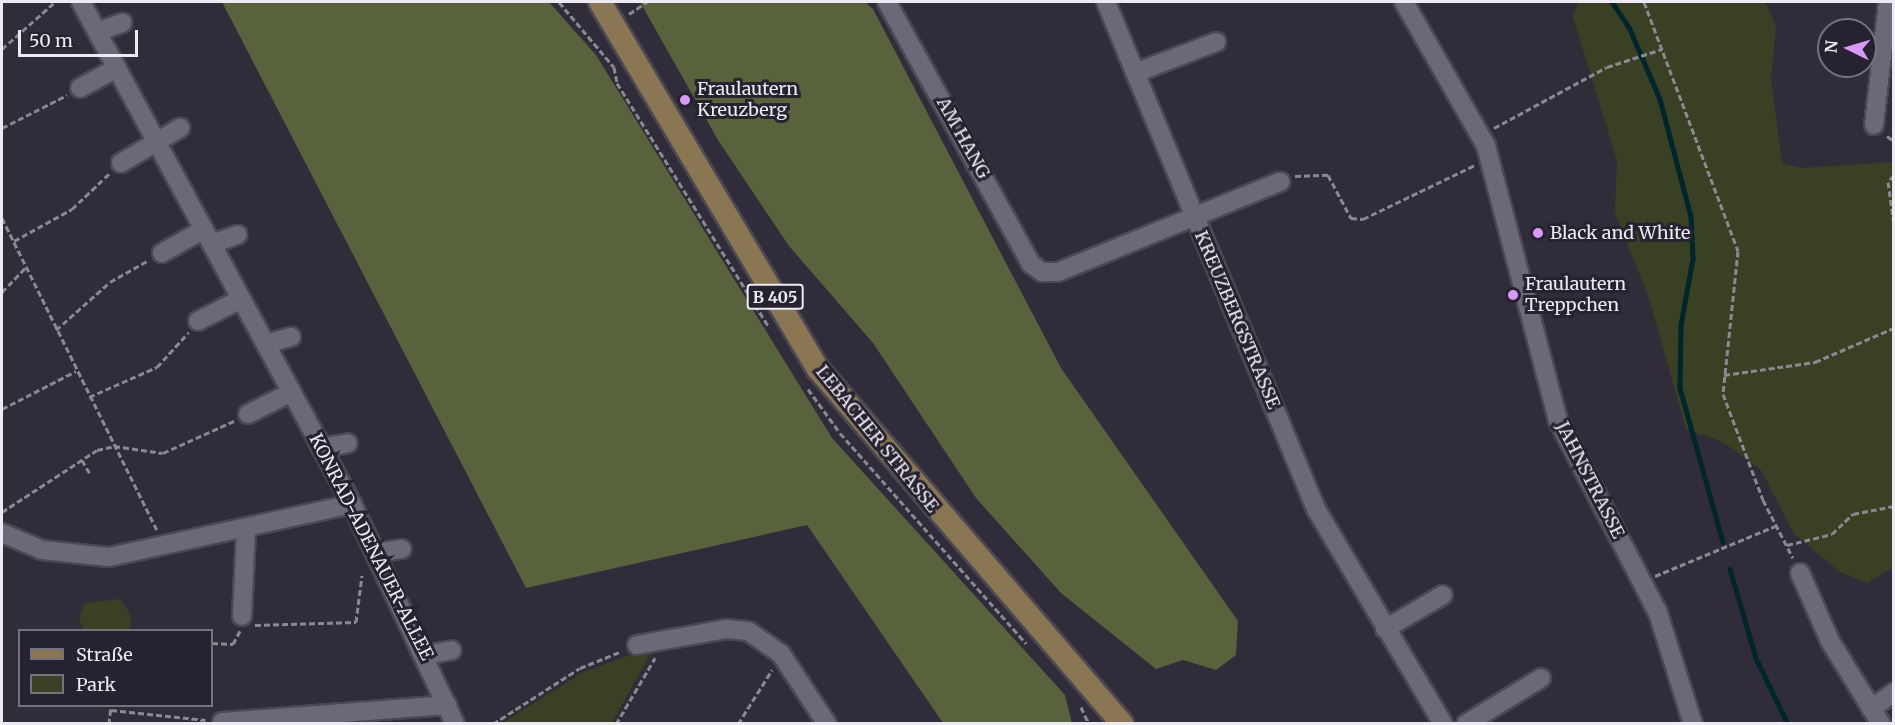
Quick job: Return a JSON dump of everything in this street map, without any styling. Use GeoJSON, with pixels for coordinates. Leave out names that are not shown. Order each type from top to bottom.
{"type":"FeatureCollection","features":[{"type":"Feature","properties":{"kind":"main road","name":"LEBACHER STRASSE"},"geometry":{"type":"LineString","coordinates":[[600,2],[818,369],[1122,723]]}},
{"type":"Feature","properties":{"kind":"street","name":"KONRAD-ADENAUER-ALLEE"},"geometry":{"type":"LineString","coordinates":[[81,2],[352,504],[455,723]]}},
{"type":"Feature","properties":{"kind":"street","name":"AM HANG"},"geometry":{"type":"LineString","coordinates":[[887,2],[1031,264],[1042,272],[1058,272],[1194,217]]}},
{"type":"Feature","properties":{"kind":"street","name":"KREUZBERGSTRASSE"},"geometry":{"type":"LineString","coordinates":[[1106,2],[1316,509],[1385,629],[1443,723]]}},
{"type":"Feature","properties":{"kind":"street","name":"JAHNSTRASSE"},"geometry":{"type":"LineString","coordinates":[[1404,2],[1481,135],[1490,158],[1558,420],[1643,580],[1670,644],[1693,723]]}},
{"type":"Feature","properties":{"kind":"street"},"geometry":{"type":"LineString","coordinates":[[1874,125],[1888,2]]}},
{"type":"Feature","properties":{"kind":"street"},"geometry":{"type":"LineString","coordinates":[[97,32],[122,23]]}},
{"type":"Feature","properties":{"kind":"street"},"geometry":{"type":"LineString","coordinates":[[1135,74],[1216,42]]}},
{"type":"Feature","properties":{"kind":"street"},"geometry":{"type":"LineString","coordinates":[[80,88],[117,68]]}},
{"type":"Feature","properties":{"kind":"street"},"geometry":{"type":"LineString","coordinates":[[121,163],[180,128]]}},
{"type":"Feature","properties":{"kind":"street"},"geometry":{"type":"LineString","coordinates":[[1194,217],[1280,182]]}},
{"type":"Feature","properties":{"kind":"street"},"geometry":{"type":"LineString","coordinates":[[162,253],[208,236],[237,235]]}},
{"type":"Feature","properties":{"kind":"street"},"geometry":{"type":"LineString","coordinates":[[198,321],[241,299]]}},
{"type":"Feature","properties":{"kind":"street"},"geometry":{"type":"LineString","coordinates":[[266,344],[291,337]]}},
{"type":"Feature","properties":{"kind":"street"},"geometry":{"type":"LineString","coordinates":[[248,414],[292,392]]}},
{"type":"Feature","properties":{"kind":"street"},"geometry":{"type":"LineString","coordinates":[[321,447],[348,443]]}},
{"type":"Feature","properties":{"kind":"street"},"geometry":{"type":"LineString","coordinates":[[3,539],[81,557],[167,547],[246,531],[352,504]]}},
{"type":"Feature","properties":{"kind":"street"},"geometry":{"type":"LineString","coordinates":[[241,620],[246,531]]}},
{"type":"Feature","properties":{"kind":"street"},"geometry":{"type":"LineString","coordinates":[[376,553],[402,549]]}},
{"type":"Feature","properties":{"kind":"street"},"geometry":{"type":"LineString","coordinates":[[1800,573],[1830,642],[1876,716],[1893,692]]}},
{"type":"Feature","properties":{"kind":"street"},"geometry":{"type":"LineString","coordinates":[[1385,629],[1443,595]]}},
{"type":"Feature","properties":{"kind":"street"},"geometry":{"type":"LineString","coordinates":[[637,645],[726,629],[748,632],[781,654],[827,723]]}},
{"type":"Feature","properties":{"kind":"street"},"geometry":{"type":"LineString","coordinates":[[425,655],[452,650]]}},
{"type":"Feature","properties":{"kind":"street"},"geometry":{"type":"LineString","coordinates":[[1466,723],[1541,678]]}},
{"type":"Feature","properties":{"kind":"street"},"geometry":{"type":"LineString","coordinates":[[222,722],[447,705]]}},
{"type":"Feature","properties":{"kind":"path"},"geometry":{"type":"LineString","coordinates":[[2,49],[55,2]]}},
{"type":"Feature","properties":{"kind":"path"},"geometry":{"type":"LineString","coordinates":[[1644,2],[1738,251],[1734,326],[1724,375],[1729,415],[1775,526],[1800,573]]}},
{"type":"Feature","properties":{"kind":"path"},"geometry":{"type":"LineString","coordinates":[[1481,135],[1633,55],[1662,49]]}},
{"type":"Feature","properties":{"kind":"path"},"geometry":{"type":"LineString","coordinates":[[2,128],[80,88]]}},
{"type":"Feature","properties":{"kind":"path"},"geometry":{"type":"LineString","coordinates":[[1280,182],[1319,171],[1328,175],[1351,218],[1363,219],[1490,158]]}},
{"type":"Feature","properties":{"kind":"path"},"geometry":{"type":"LineString","coordinates":[[14,241],[72,209],[121,163]]}},
{"type":"Feature","properties":{"kind":"path"},"geometry":{"type":"LineString","coordinates":[[1893,175],[1888,182],[1893,225]]}},
{"type":"Feature","properties":{"kind":"path"},"geometry":{"type":"LineString","coordinates":[[2,218],[89,397],[167,547]]}},
{"type":"Feature","properties":{"kind":"path"},"geometry":{"type":"LineString","coordinates":[[56,330],[110,282],[162,253]]}},
{"type":"Feature","properties":{"kind":"path"},"geometry":{"type":"LineString","coordinates":[[2,292],[25,268]]}},
{"type":"Feature","properties":{"kind":"path"},"geometry":{"type":"LineString","coordinates":[[89,397],[158,367],[198,321]]}},
{"type":"Feature","properties":{"kind":"path"},"geometry":{"type":"LineString","coordinates":[[1724,375],[1815,363],[1893,328]]}},
{"type":"Feature","properties":{"kind":"path"},"geometry":{"type":"LineString","coordinates":[[2,409],[76,371]]}},
{"type":"Feature","properties":{"kind":"path"},"geometry":{"type":"LineString","coordinates":[[2,512],[82,460],[114,446],[163,453],[248,414]]}},
{"type":"Feature","properties":{"kind":"path"},"geometry":{"type":"LineString","coordinates":[[82,460],[90,474]]}},
{"type":"Feature","properties":{"kind":"path"},"geometry":{"type":"LineString","coordinates":[[1787,545],[1832,534],[1853,513],[1893,506]]}},
{"type":"Feature","properties":{"kind":"path"},"geometry":{"type":"LineString","coordinates":[[1643,580],[1775,526]]}},
{"type":"Feature","properties":{"kind":"path"},"geometry":{"type":"LineString","coordinates":[[213,643],[237,642],[241,620],[356,622],[362,575]]}},
{"type":"Feature","properties":{"kind":"path"},"geometry":{"type":"LineString","coordinates":[[616,723],[640,687],[661,639]]}},
{"type":"Feature","properties":{"kind":"path"},"geometry":{"type":"LineString","coordinates":[[493,723],[580,668],[637,645]]}},
{"type":"Feature","properties":{"kind":"path"},"geometry":{"type":"LineString","coordinates":[[738,723],[781,654]]}},
{"type":"Feature","properties":{"kind":"path"},"geometry":{"type":"LineString","coordinates":[[110,723],[111,708],[222,722]]}},
{"type":"Feature","properties":{"kind":"green space"},"geometry":{"type":"Polygon","coordinates":[[[222,2],[549,2],[596,55],[832,438],[1065,695],[1072,723],[943,723],[807,525],[526,588],[222,2]]]}},
{"type":"Feature","properties":{"kind":"green space"},"geometry":{"type":"Polygon","coordinates":[[[640,2],[865,2],[873,9],[1061,368],[1238,621],[1236,655],[1216,670],[1183,660],[1156,669],[1061,593],[976,498],[873,343],[789,246],[718,140],[640,2]]]}},
{"type":"Feature","properties":{"kind":"green space"},"geometry":{"type":"Polygon","coordinates":[[[1578,2],[1765,2],[1776,26],[1771,79],[1782,163],[1801,168],[1893,162],[1893,568],[1867,583],[1840,572],[1794,534],[1761,470],[1723,442],[1686,429],[1648,295],[1615,214],[1617,161],[1573,17],[1578,2]]]}},
{"type":"Feature","properties":{"kind":"green space"},"geometry":{"type":"Polygon","coordinates":[[[120,599],[131,615],[130,629],[83,629],[79,618],[85,603],[120,599]]]}},
{"type":"Feature","properties":{"kind":"green space"},"geometry":{"type":"Polygon","coordinates":[[[655,645],[612,723],[501,724],[582,673],[655,645]]]}},
{"type":"Feature","properties":{"kind":"waterway"},"geometry":{"type":"LineString","coordinates":[[1612,2],[1629,27],[1660,99],[1691,216],[1693,259],[1681,325],[1680,388],[1723,542]]}},
{"type":"Feature","properties":{"kind":"waterway"},"geometry":{"type":"LineString","coordinates":[[1730,569],[1756,658],[1788,724]]}},
{"type":"Feature","properties":{"kind":"place","name":"Fraulautern Kreuzberg"},"geometry":{"type":"Point","coordinates":[685,100]}},
{"type":"Feature","properties":{"kind":"place","name":"Black and White"},"geometry":{"type":"Point","coordinates":[1538,233]}},
{"type":"Feature","properties":{"kind":"place","name":"Fraulautern Treppchen"},"geometry":{"type":"Point","coordinates":[1513,295]}}]}
